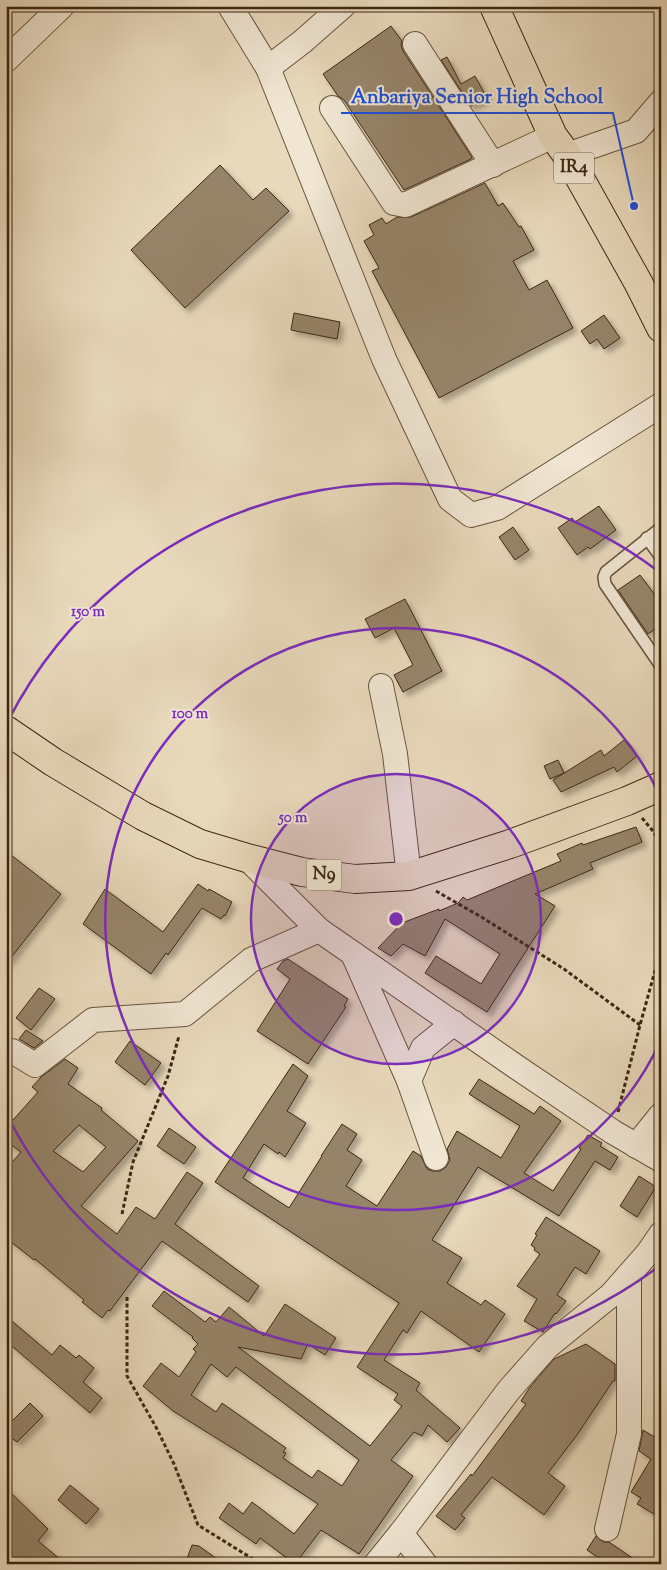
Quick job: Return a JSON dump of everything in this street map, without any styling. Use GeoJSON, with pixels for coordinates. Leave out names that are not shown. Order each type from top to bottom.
{"type":"FeatureCollection","features":[{"type":"Feature","properties":{"kind":"main road","name":"IR4"},"geometry":{"type":"LineString","coordinates":[[494,6],[560,146],[661,328]]}},
{"type":"Feature","properties":{"kind":"main road","name":"N9"},"geometry":{"type":"LineString","coordinates":[[6,730],[53,762],[143,816],[200,844],[302,872],[355,879],[409,876],[510,844],[627,801],[661,786]]}},
{"type":"Feature","properties":{"kind":"street"},"geometry":{"type":"LineString","coordinates":[[6,60],[62,6]]}},
{"type":"Feature","properties":{"kind":"street"},"geometry":{"type":"LineString","coordinates":[[230,6],[268,68],[384,359],[450,499],[471,515],[497,508],[661,405]]}},
{"type":"Feature","properties":{"kind":"street"},"geometry":{"type":"LineString","coordinates":[[268,68],[302,42],[343,6]]}},
{"type":"Feature","properties":{"kind":"street"},"geometry":{"type":"LineString","coordinates":[[415,44],[493,166]]}},
{"type":"Feature","properties":{"kind":"street"},"geometry":{"type":"LineString","coordinates":[[332,108],[394,203],[405,205],[493,166],[560,146],[636,131],[661,102]]}},
{"type":"Feature","properties":{"kind":"street"},"geometry":{"type":"LineString","coordinates":[[381,686],[395,754],[409,876]]}},
{"type":"Feature","properties":{"kind":"street"},"geometry":{"type":"LineString","coordinates":[[247,858],[319,930],[614,1132],[661,1160]]}},
{"type":"Feature","properties":{"kind":"street"},"geometry":{"type":"LineString","coordinates":[[6,1051],[12,1052],[35,1065],[93,1020],[185,1014],[250,960],[319,930]]}},
{"type":"Feature","properties":{"kind":"street"},"geometry":{"type":"LineString","coordinates":[[353,954],[409,1081],[436,1158]]}},
{"type":"Feature","properties":{"kind":"street"},"geometry":{"type":"LineString","coordinates":[[409,1081],[423,1048],[454,1024]]}},
{"type":"Feature","properties":{"kind":"street"},"geometry":{"type":"LineString","coordinates":[[636,1146],[661,1115]]}},
{"type":"Feature","properties":{"kind":"street"},"geometry":{"type":"LineString","coordinates":[[376,1564],[509,1390],[547,1347],[610,1295],[648,1253],[661,1234]]}},
{"type":"Feature","properties":{"kind":"street"},"geometry":{"type":"LineString","coordinates":[[608,1528],[629,1434],[629,1275]]}},
{"type":"Feature","properties":{"kind":"street"},"geometry":{"type":"LineString","coordinates":[[401,1533],[425,1564]]}},
{"type":"Feature","properties":{"kind":"lane"},"geometry":{"type":"LineString","coordinates":[[661,528],[606,572],[604,577],[605,584],[661,666]]}},
{"type":"Feature","properties":{"kind":"lane"},"geometry":{"type":"LineString","coordinates":[[647,538],[661,557]]}},
{"type":"Feature","properties":{"kind":"path"},"geometry":{"type":"LineString","coordinates":[[627,801],[653,831],[661,844]]}},
{"type":"Feature","properties":{"kind":"path"},"geometry":{"type":"LineString","coordinates":[[409,876],[458,903],[564,969],[640,1025]]}},
{"type":"Feature","properties":{"kind":"path"},"geometry":{"type":"LineString","coordinates":[[614,1132],[661,949]]}},
{"type":"Feature","properties":{"kind":"path"},"geometry":{"type":"LineString","coordinates":[[122,1214],[133,1162],[168,1076],[185,1014]]}},
{"type":"Feature","properties":{"kind":"path"},"geometry":{"type":"LineString","coordinates":[[128,1296],[127,1376],[174,1464],[198,1525],[261,1564]]}},
{"type":"Feature","properties":{"kind":"building"},"geometry":{"type":"Polygon","coordinates":[[[391,26],[402,41],[403,51],[472,157],[404,190],[344,100],[338,96],[323,74],[391,26]]]}},
{"type":"Feature","properties":{"kind":"building"},"geometry":{"type":"Polygon","coordinates":[[[447,57],[461,84],[475,76],[487,98],[471,106],[441,60],[447,57]]]}},
{"type":"Feature","properties":{"kind":"building"},"geometry":{"type":"Polygon","coordinates":[[[220,165],[253,200],[266,188],[289,211],[185,308],[131,250],[220,165]]]}},
{"type":"Feature","properties":{"kind":"building"},"geometry":{"type":"Polygon","coordinates":[[[485,183],[498,206],[503,203],[519,227],[521,226],[534,250],[513,261],[529,290],[547,280],[573,328],[439,398],[372,271],[379,268],[364,241],[374,235],[369,225],[382,218],[386,224],[397,217],[411,217],[485,183]]]}},
{"type":"Feature","properties":{"kind":"building"},"geometry":{"type":"Polygon","coordinates":[[[294,313],[340,322],[337,339],[291,330],[294,313]]]}},
{"type":"Feature","properties":{"kind":"building"},"geometry":{"type":"Polygon","coordinates":[[[604,315],[620,338],[604,349],[597,339],[590,344],[581,331],[604,315]]]}},
{"type":"Feature","properties":{"kind":"building"},"geometry":{"type":"Polygon","coordinates":[[[599,506],[616,530],[590,549],[588,547],[577,555],[558,528],[572,518],[575,522],[599,506]]]}},
{"type":"Feature","properties":{"kind":"building"},"geometry":{"type":"Polygon","coordinates":[[[513,527],[529,550],[515,560],[499,537],[513,527]]]}},
{"type":"Feature","properties":{"kind":"building"},"geometry":{"type":"Polygon","coordinates":[[[640,575],[661,603],[661,625],[648,634],[618,590],[640,575]]]}},
{"type":"Feature","properties":{"kind":"building"},"geometry":{"type":"Polygon","coordinates":[[[405,599],[442,671],[403,692],[394,675],[413,665],[394,628],[375,638],[365,619],[405,599]]]}},
{"type":"Feature","properties":{"kind":"building"},"geometry":{"type":"Polygon","coordinates":[[[624,740],[637,756],[617,772],[614,767],[561,792],[553,780],[601,750],[604,756],[624,740]]]}},
{"type":"Feature","properties":{"kind":"building"},"geometry":{"type":"Polygon","coordinates":[[[558,760],[564,773],[550,779],[544,766],[558,760]]]}},
{"type":"Feature","properties":{"kind":"building"},"geometry":{"type":"Polygon","coordinates":[[[636,827],[642,842],[590,863],[593,869],[535,894],[555,906],[487,1012],[425,973],[436,956],[481,984],[500,954],[445,919],[425,956],[403,944],[391,956],[378,948],[402,923],[439,909],[439,911],[458,903],[463,897],[467,900],[561,861],[557,854],[582,843],[583,845],[636,827]]]}},
{"type":"Feature","properties":{"kind":"building"},"geometry":{"type":"Polygon","coordinates":[[[6,851],[61,894],[6,964],[6,851]]]}},
{"type":"Feature","properties":{"kind":"building"},"geometry":{"type":"Polygon","coordinates":[[[198,884],[208,891],[209,889],[232,902],[225,916],[221,919],[202,908],[168,955],[166,953],[151,974],[83,924],[105,889],[163,932],[198,884]]]}},
{"type":"Feature","properties":{"kind":"building"},"geometry":{"type":"Polygon","coordinates":[[[288,959],[348,999],[344,1006],[346,1007],[308,1064],[257,1031],[290,979],[277,969],[283,961],[288,959]]]}},
{"type":"Feature","properties":{"kind":"building"},"geometry":{"type":"Polygon","coordinates":[[[39,988],[55,999],[31,1030],[16,1018],[39,988]]]}},
{"type":"Feature","properties":{"kind":"building"},"geometry":{"type":"Polygon","coordinates":[[[26,1030],[43,1041],[34,1048],[19,1039],[26,1030]]]}},
{"type":"Feature","properties":{"kind":"building"},"geometry":{"type":"Polygon","coordinates":[[[130,1041],[161,1063],[145,1085],[115,1062],[130,1041]]]}},
{"type":"Feature","properties":{"kind":"building"},"geometry":{"type":"Polygon","coordinates":[[[65,1059],[78,1068],[68,1084],[102,1108],[101,1110],[138,1141],[81,1206],[117,1234],[136,1207],[155,1219],[187,1172],[203,1183],[175,1224],[259,1286],[248,1302],[162,1241],[110,1311],[108,1310],[102,1318],[82,1302],[84,1300],[35,1259],[6,1238],[6,1169],[21,1152],[6,1141],[6,1115],[13,1120],[38,1092],[32,1087],[41,1077],[65,1059]],[[79,1125],[53,1151],[83,1172],[106,1147],[79,1125]]]}},
{"type":"Feature","properties":{"kind":"building"},"geometry":{"type":"Polygon","coordinates":[[[293,1064],[308,1076],[287,1111],[306,1123],[285,1157],[264,1144],[243,1178],[289,1208],[342,1124],[357,1134],[347,1150],[362,1160],[346,1186],[377,1206],[413,1151],[421,1156],[427,1169],[440,1171],[446,1167],[450,1160],[447,1149],[457,1131],[501,1158],[520,1126],[469,1094],[479,1079],[534,1114],[540,1106],[561,1121],[524,1173],[553,1191],[588,1135],[602,1143],[600,1146],[618,1157],[610,1170],[595,1161],[559,1216],[478,1167],[432,1240],[462,1258],[447,1283],[481,1305],[485,1300],[505,1314],[479,1352],[421,1311],[407,1333],[403,1330],[384,1360],[420,1383],[416,1390],[460,1428],[447,1442],[428,1425],[422,1436],[414,1432],[391,1460],[413,1476],[359,1554],[321,1530],[295,1564],[260,1538],[256,1544],[219,1518],[229,1503],[243,1514],[252,1502],[294,1534],[318,1504],[173,1411],[143,1386],[161,1363],[179,1377],[196,1352],[193,1349],[198,1344],[193,1337],[152,1306],[164,1291],[205,1322],[210,1317],[216,1322],[229,1307],[264,1336],[285,1304],[336,1338],[325,1355],[308,1344],[301,1359],[238,1347],[370,1446],[402,1406],[394,1400],[398,1394],[357,1367],[399,1303],[215,1182],[293,1064]],[[211,1364],[191,1395],[216,1412],[222,1403],[286,1448],[283,1452],[286,1453],[283,1458],[312,1478],[318,1470],[342,1486],[359,1460],[236,1367],[227,1377],[211,1364]]]}},
{"type":"Feature","properties":{"kind":"building"},"geometry":{"type":"Polygon","coordinates":[[[169,1128],[196,1147],[184,1164],[157,1146],[169,1128]]]}},
{"type":"Feature","properties":{"kind":"building"},"geometry":{"type":"Polygon","coordinates":[[[639,1176],[656,1187],[637,1217],[620,1206],[639,1176]]]}},
{"type":"Feature","properties":{"kind":"building"},"geometry":{"type":"Polygon","coordinates":[[[546,1217],[600,1251],[586,1274],[575,1267],[557,1295],[566,1301],[555,1313],[543,1332],[524,1321],[537,1299],[517,1286],[540,1254],[531,1245],[537,1235],[535,1234],[546,1217]]]}},
{"type":"Feature","properties":{"kind":"building"},"geometry":{"type":"Polygon","coordinates":[[[6,1316],[52,1355],[60,1345],[76,1358],[79,1355],[94,1368],[83,1382],[102,1398],[90,1413],[6,1341],[6,1316]]]}},
{"type":"Feature","properties":{"kind":"building"},"geometry":{"type":"Polygon","coordinates":[[[586,1344],[615,1364],[615,1381],[613,1381],[577,1435],[548,1473],[565,1486],[544,1515],[492,1477],[461,1515],[465,1518],[455,1530],[436,1516],[471,1474],[472,1476],[526,1404],[521,1401],[530,1387],[554,1359],[586,1344]]]}},
{"type":"Feature","properties":{"kind":"building"},"geometry":{"type":"Polygon","coordinates":[[[30,1403],[43,1416],[17,1442],[6,1434],[6,1430],[30,1403]]]}},
{"type":"Feature","properties":{"kind":"building"},"geometry":{"type":"Polygon","coordinates":[[[643,1430],[661,1441],[661,1518],[637,1504],[641,1498],[631,1492],[651,1459],[639,1451],[643,1430]]]}},
{"type":"Feature","properties":{"kind":"building"},"geometry":{"type":"Polygon","coordinates":[[[70,1485],[99,1509],[86,1524],[58,1500],[70,1485]]]}},
{"type":"Feature","properties":{"kind":"building"},"geometry":{"type":"Polygon","coordinates":[[[6,1488],[48,1529],[38,1541],[66,1564],[6,1564],[6,1488]]]}},
{"type":"Feature","properties":{"kind":"building"},"geometry":{"type":"Polygon","coordinates":[[[596,1536],[603,1542],[609,1542],[641,1564],[608,1564],[587,1550],[596,1536]]]}},
{"type":"Feature","properties":{"kind":"building"},"geometry":{"type":"Polygon","coordinates":[[[192,1545],[199,1546],[224,1564],[185,1564],[192,1545]]]}},
{"type":"Feature","properties":{"kind":"place","name":"Anbariya Senior High School"},"geometry":{"type":"Point","coordinates":[634,206]}}]}
